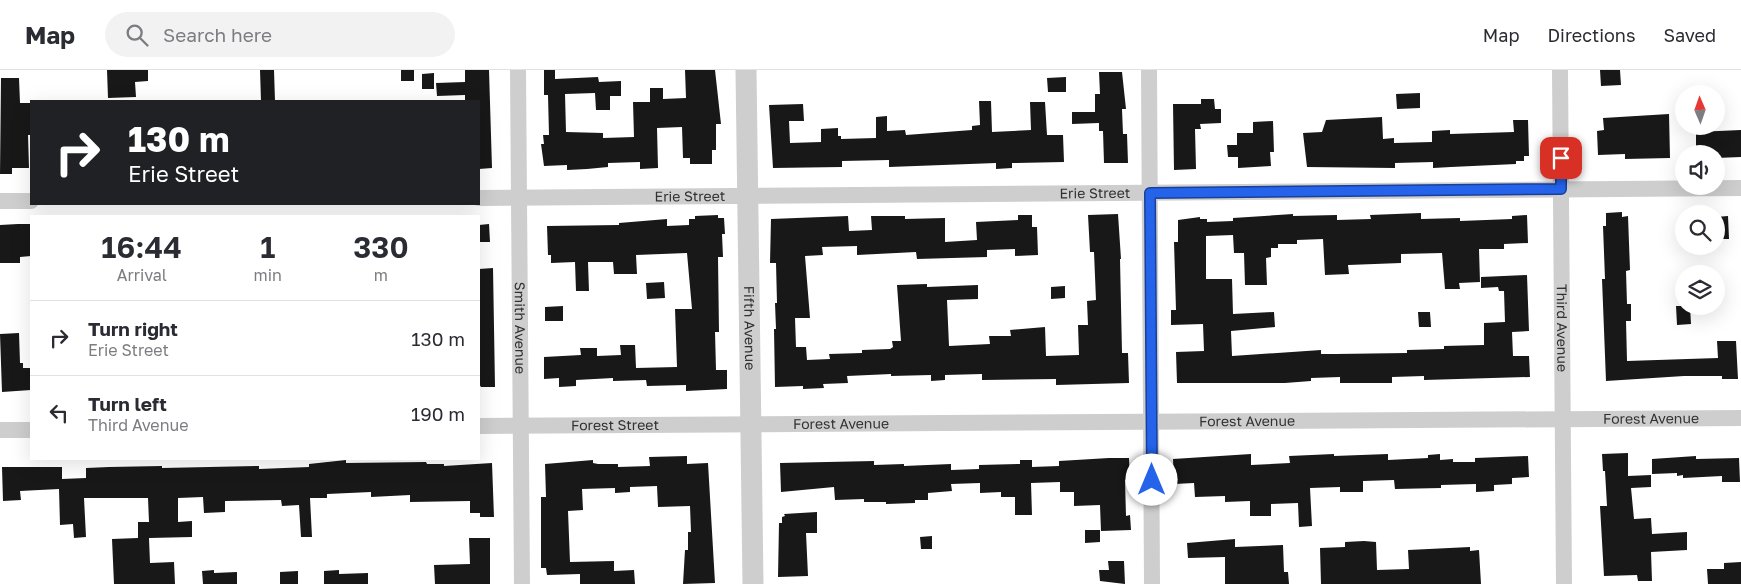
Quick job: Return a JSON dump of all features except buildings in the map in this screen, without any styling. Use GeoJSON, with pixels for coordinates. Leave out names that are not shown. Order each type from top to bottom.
{"type":"FeatureCollection","features":[{"type":"Feature","properties":{"kind":"street","name":"Smith Avenue"},"geometry":{"type":"LineString","coordinates":[[518,70],[522,584]]}},
{"type":"Feature","properties":{"kind":"street","name":"Fifth Avenue"},"geometry":{"type":"LineString","coordinates":[[746,70],[754,584]]}},
{"type":"Feature","properties":{"kind":"street"},"geometry":{"type":"LineString","coordinates":[[1149,70],[1152,584]]}},
{"type":"Feature","properties":{"kind":"street","name":"Third Avenue"},"geometry":{"type":"LineString","coordinates":[[1560,70],[1564,584]]}},
{"type":"Feature","properties":{"kind":"street","name":"Erie Street"},"geometry":{"type":"LineString","coordinates":[[480,198],[1741,188]]}},
{"type":"Feature","properties":{"kind":"street"},"geometry":{"type":"LineString","coordinates":[[0,202],[30,201]]}},
{"type":"Feature","properties":{"kind":"street","name":"Forest Avenue"},"geometry":{"type":"LineString","coordinates":[[752,425],[1741,418]]}},
{"type":"Feature","properties":{"kind":"street","name":"Forest Street"},"geometry":{"type":"LineString","coordinates":[[480,426],[752,425]]}},
{"type":"Feature","properties":{"kind":"street"},"geometry":{"type":"LineString","coordinates":[[0,430],[30,430]]}},
{"type":"Feature","properties":{"kind":"route"},"geometry":{"type":"LineString","coordinates":[[1152,480],[1150,193],[1561,189],[1561,158]]}}]}
